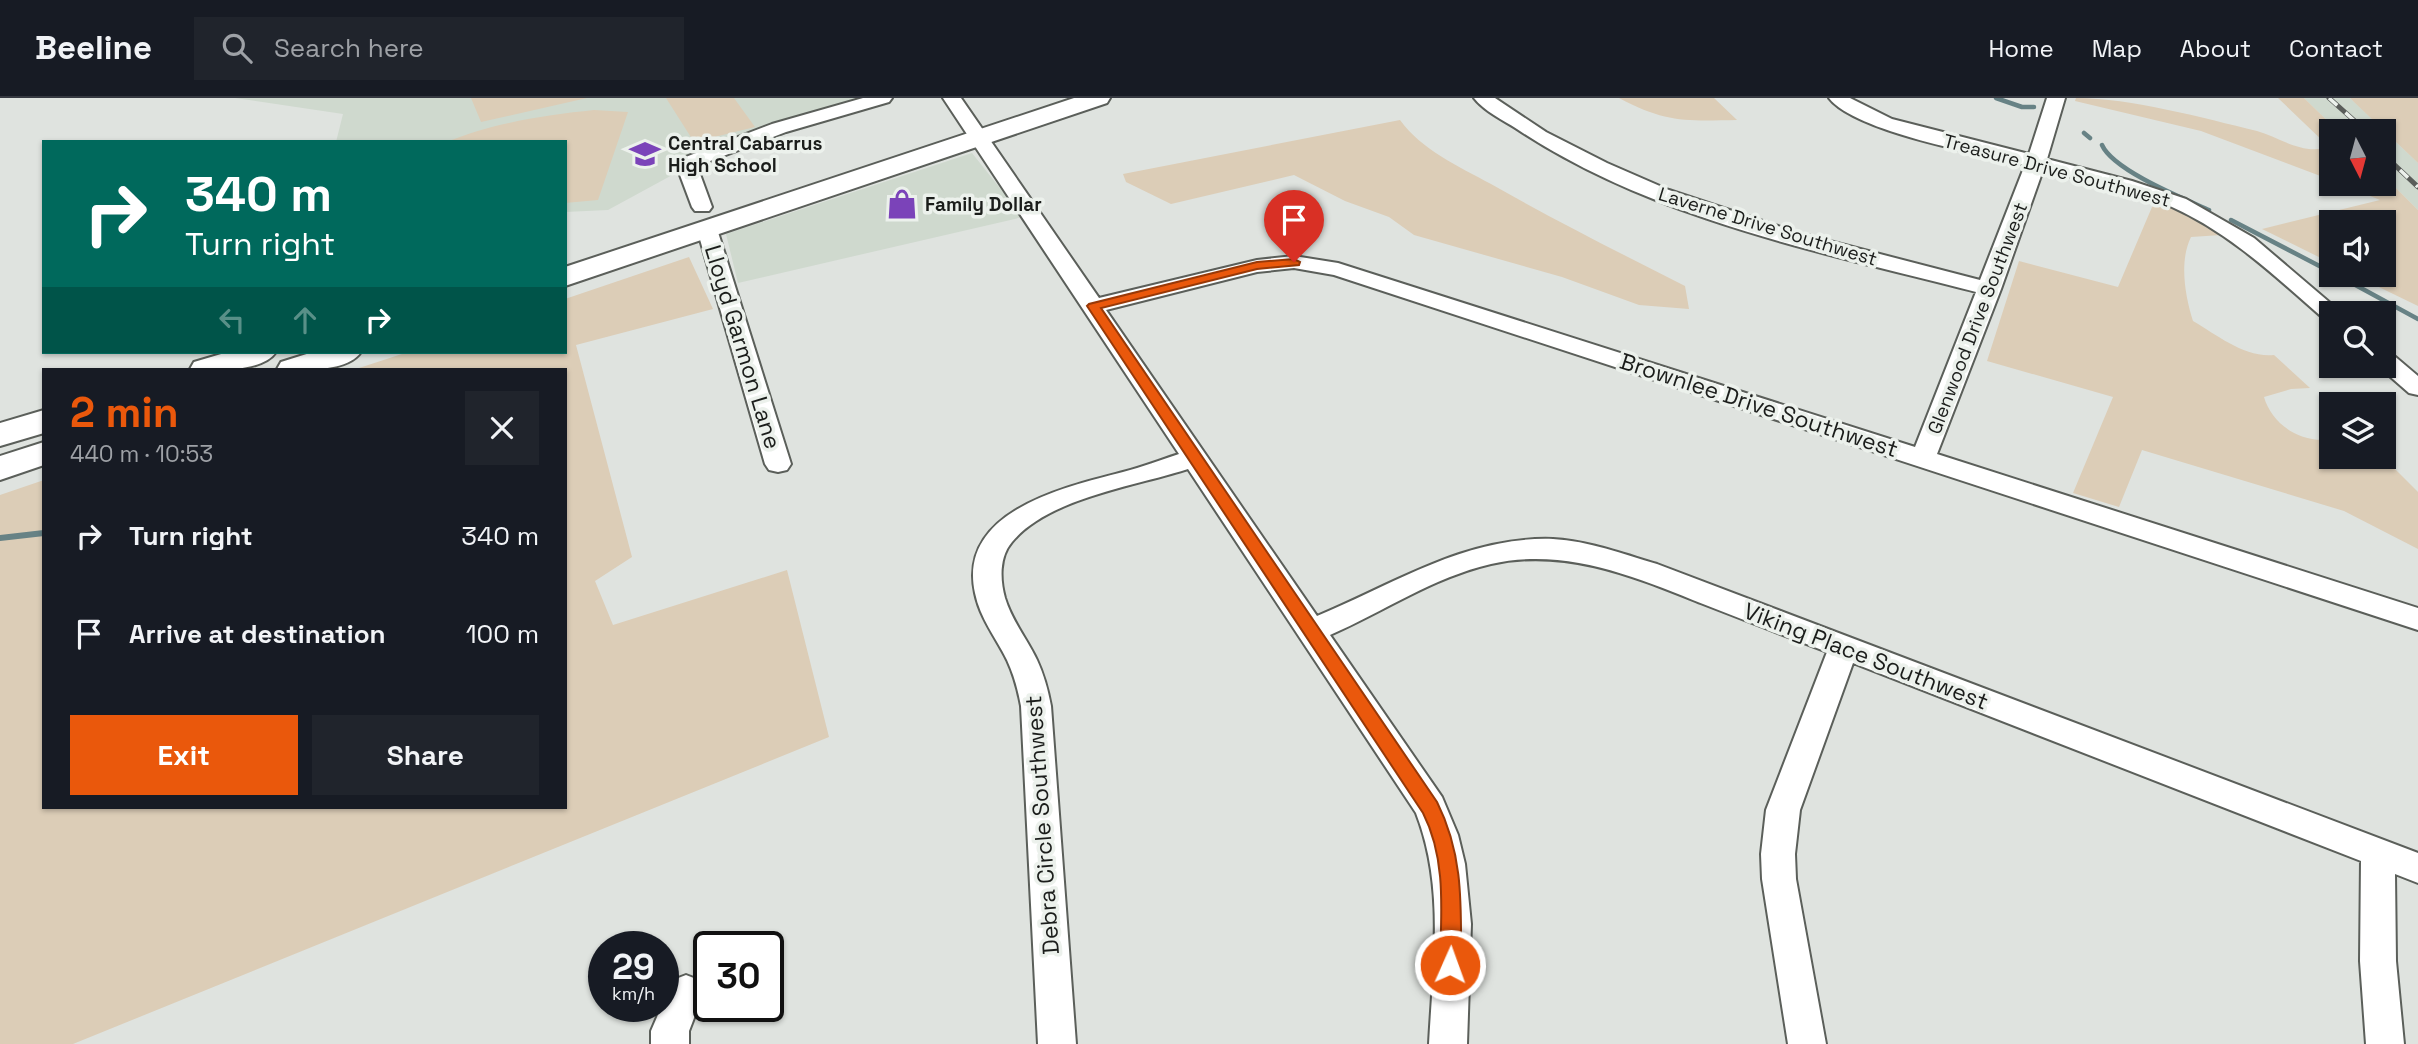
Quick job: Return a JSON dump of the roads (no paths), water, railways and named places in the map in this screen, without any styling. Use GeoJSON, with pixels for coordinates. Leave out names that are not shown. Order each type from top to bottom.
{"type":"FeatureCollection","features":[{"type":"Feature","properties":{"kind":"highway"},"geometry":{"type":"LineString","coordinates":[[974,129],[1037,98]]}},
{"type":"Feature","properties":{"kind":"highway"},"geometry":{"type":"LineString","coordinates":[[567,276],[705,218],[974,129],[1098,98]]}},
{"type":"Feature","properties":{"kind":"highway"},"geometry":{"type":"LineString","coordinates":[[567,252],[705,218]]}},
{"type":"Feature","properties":{"kind":"highway"},"geometry":{"type":"LineString","coordinates":[[296,368],[339,354]]}},
{"type":"Feature","properties":{"kind":"highway"},"geometry":{"type":"LineString","coordinates":[[210,368],[251,359]]}},
{"type":"Feature","properties":{"kind":"highway"},"geometry":{"type":"LineString","coordinates":[[0,435],[42,422]]}},
{"type":"Feature","properties":{"kind":"highway"},"geometry":{"type":"LineString","coordinates":[[0,468],[42,454]]}},
{"type":"Feature","properties":{"kind":"street","name":"Lloyd Garmon Lane"},"geometry":{"type":"LineString","coordinates":[[778,464],[705,218],[687,167],[690,162],[779,128],[883,98]]}},
{"type":"Feature","properties":{"kind":"street"},"geometry":{"type":"LineString","coordinates":[[952,98],[1430,807],[1439,826],[1451,876],[1448,1044]]}},
{"type":"Feature","properties":{"kind":"street","name":"Laverne Drive Southwest"},"geometry":{"type":"LineString","coordinates":[[1483,98],[1548,143],[1660,194],[1740,221],[1990,289]]}},
{"type":"Feature","properties":{"kind":"street","name":"Treasure Drive Southwest"},"geometry":{"type":"LineString","coordinates":[[1838,98],[1856,110],[1885,123],[2148,192],[2201,213],[2247,242],[2319,303]]}},
{"type":"Feature","properties":{"kind":"street","name":"Glenwood Drive Southwest"},"geometry":{"type":"LineString","coordinates":[[1923,458],[1979,311],[1990,289],[2036,163],[2056,98]]}},
{"type":"Feature","properties":{"kind":"street","name":"Brownlee Drive Southwest"},"geometry":{"type":"LineString","coordinates":[[1094,306],[1257,266],[1277,263],[1315,264],[1338,269],[2418,619]]}},
{"type":"Feature","properties":{"kind":"street"},"geometry":{"type":"LineString","coordinates":[[2396,369],[2418,388]]}},
{"type":"Feature","properties":{"kind":"street","name":"Debra Circle Southwest"},"geometry":{"type":"LineString","coordinates":[[1057,1044],[1036,706],[1022,659],[999,624],[986,578],[991,555],[998,542],[1017,521],[1044,504],[1194,458]]}},
{"type":"Feature","properties":{"kind":"street","name":"Viking Place Southwest"},"geometry":{"type":"LineString","coordinates":[[1310,631],[1473,558],[1525,548],[1552,548],[1606,558],[1647,571],[2418,868]]}},
{"type":"Feature","properties":{"kind":"street"},"geometry":{"type":"LineString","coordinates":[[1807,1044],[1779,879],[1778,854],[1783,810],[1844,648]]}},
{"type":"Feature","properties":{"kind":"street"},"geometry":{"type":"LineString","coordinates":[[2378,852],[2378,961],[2385,1044]]}},
{"type":"Feature","properties":{"kind":"street"},"geometry":{"type":"LineString","coordinates":[[670,1044],[670,1031],[686,992]]}},
{"type":"Feature","properties":{"kind":"waterway"},"geometry":{"type":"LineString","coordinates":[[1996,98],[2022,107],[2034,107]]}},
{"type":"Feature","properties":{"kind":"waterway"},"geometry":{"type":"LineString","coordinates":[[2084,133],[2090,138]]}},
{"type":"Feature","properties":{"kind":"waterway"},"geometry":{"type":"LineString","coordinates":[[2102,145],[2120,164],[2134,173],[2209,210]]}},
{"type":"Feature","properties":{"kind":"waterway"},"geometry":{"type":"LineString","coordinates":[[2231,220],[2319,266]]}},
{"type":"Feature","properties":{"kind":"waterway"},"geometry":{"type":"LineString","coordinates":[[2359,287],[2418,319]]}},
{"type":"Feature","properties":{"kind":"waterway"},"geometry":{"type":"LineString","coordinates":[[0,538],[42,533]]}},
{"type":"Feature","properties":{"kind":"railway"},"geometry":{"type":"LineString","coordinates":[[2329,98],[2353,119]]}},
{"type":"Feature","properties":{"kind":"railway"},"geometry":{"type":"LineString","coordinates":[[2396,166],[2418,187]]}},
{"type":"Feature","properties":{"kind":"place","name":"Central Cabarrus High School"},"geometry":{"type":"Point","coordinates":[645,154]}},
{"type":"Feature","properties":{"kind":"place","name":"Family Dollar"},"geometry":{"type":"Point","coordinates":[902,204]}}]}
